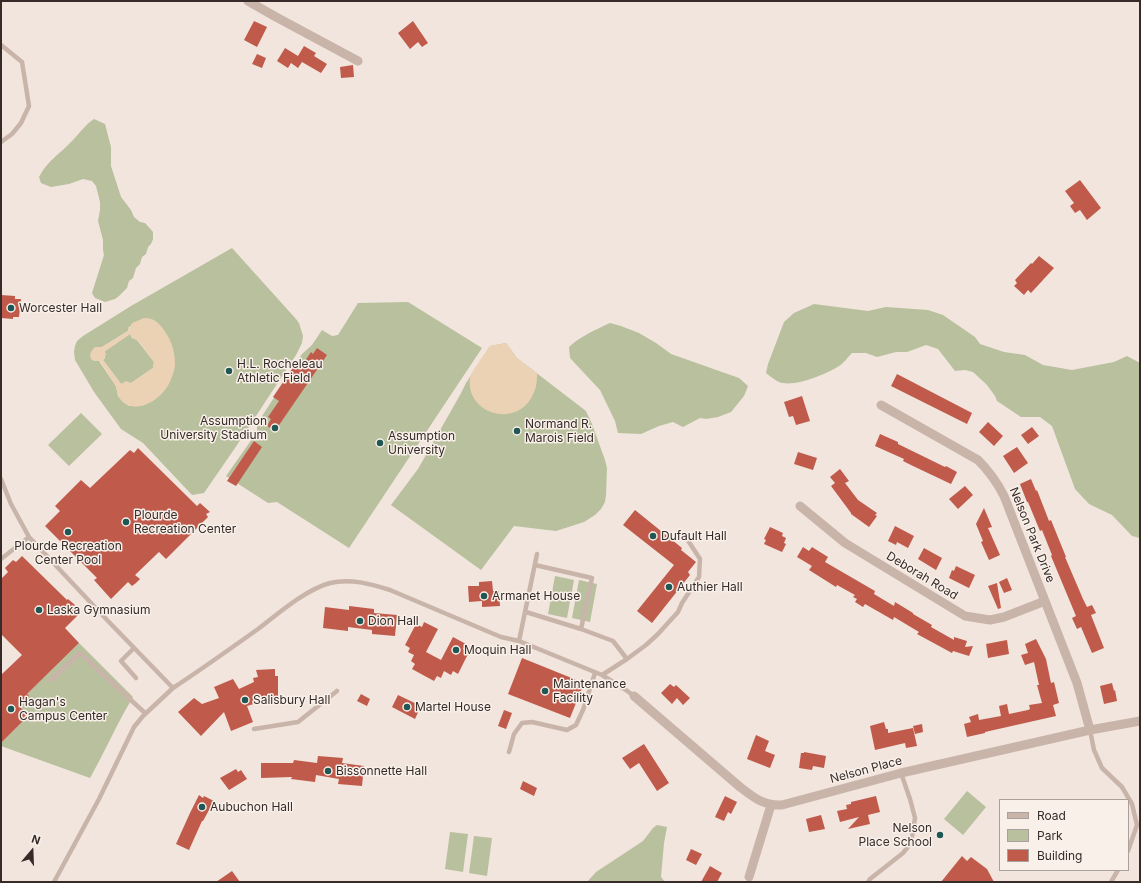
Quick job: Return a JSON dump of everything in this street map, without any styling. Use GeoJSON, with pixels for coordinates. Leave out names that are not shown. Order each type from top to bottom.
{"type":"FeatureCollection","features":[{"type":"Feature","properties":{"kind":"street"},"geometry":{"type":"LineString","coordinates":[[248,1],[358,61]]}},
{"type":"Feature","properties":{"kind":"street","name":"Nelson Park Drive"},"geometry":{"type":"LineString","coordinates":[[881,405],[978,460],[997,482],[1004,496],[1077,684],[1090,730]]}},
{"type":"Feature","properties":{"kind":"street","name":"Deborah Road"},"geometry":{"type":"LineString","coordinates":[[800,506],[845,543],[965,616],[990,620],[1004,617],[1045,602]]}},
{"type":"Feature","properties":{"kind":"street"},"geometry":{"type":"LineString","coordinates":[[634,696],[740,788],[758,800],[771,805],[749,877]]}},
{"type":"Feature","properties":{"kind":"street","name":"Nelson Place"},"geometry":{"type":"LineString","coordinates":[[771,805],[782,805],[900,773],[1090,730],[1140,721]]}},
{"type":"Feature","properties":{"kind":"lane"},"geometry":{"type":"LineString","coordinates":[[1,45],[22,62],[29,106],[21,123],[12,134],[1,142]]}},
{"type":"Feature","properties":{"kind":"lane"},"geometry":{"type":"LineString","coordinates":[[1,479],[10,504],[29,537],[173,688]]}},
{"type":"Feature","properties":{"kind":"lane"},"geometry":{"type":"LineString","coordinates":[[1,559],[29,537]]}},
{"type":"Feature","properties":{"kind":"lane"},"geometry":{"type":"LineString","coordinates":[[602,675],[627,660],[650,642],[678,612],[682,603],[699,577],[700,559],[687,539]]}},
{"type":"Feature","properties":{"kind":"lane"},"geometry":{"type":"LineString","coordinates":[[519,641],[537,554]]}},
{"type":"Feature","properties":{"kind":"lane"},"geometry":{"type":"LineString","coordinates":[[535,565],[592,578],[581,629]]}},
{"type":"Feature","properties":{"kind":"lane"},"geometry":{"type":"LineString","coordinates":[[54,882],[99,798],[134,727],[145,713],[173,688],[227,652],[307,594],[331,583],[360,582],[375,585],[501,637],[519,641],[602,675],[634,696]]}},
{"type":"Feature","properties":{"kind":"lane"},"geometry":{"type":"LineString","coordinates":[[526,612],[581,629],[613,641],[627,660]]}},
{"type":"Feature","properties":{"kind":"lane"},"geometry":{"type":"LineString","coordinates":[[134,648],[121,661],[136,678]]}},
{"type":"Feature","properties":{"kind":"lane"},"geometry":{"type":"LineString","coordinates":[[51,680],[80,653],[145,713]]}},
{"type":"Feature","properties":{"kind":"lane"},"geometry":{"type":"LineString","coordinates":[[509,752],[514,734],[522,723],[532,722],[567,730],[576,725],[595,673]]}},
{"type":"Feature","properties":{"kind":"lane"},"geometry":{"type":"LineString","coordinates":[[254,729],[298,722],[337,691]]}},
{"type":"Feature","properties":{"kind":"lane"},"geometry":{"type":"LineString","coordinates":[[1090,730],[1094,750],[1102,768],[1122,787],[1132,804],[1137,825],[1129,847]]}},
{"type":"Feature","properties":{"kind":"lane"},"geometry":{"type":"LineString","coordinates":[[868,882],[903,853],[911,843],[915,818],[910,799],[900,773]]}},
{"type":"Feature","properties":{"kind":"lane"},"geometry":{"type":"LineString","coordinates":[[1111,882],[1117,871]]}},
{"type":"Feature","properties":{"kind":"green space"},"geometry":{"type":"Polygon","coordinates":[[[94,119],[105,124],[111,147],[111,166],[121,197],[131,210],[134,217],[140,222],[145,223],[153,232],[151,244],[148,247],[146,254],[142,257],[140,264],[136,268],[133,278],[129,281],[127,288],[115,299],[105,302],[95,298],[92,293],[104,255],[103,240],[98,221],[100,202],[96,186],[92,181],[83,179],[69,184],[51,187],[41,183],[39,177],[50,162],[94,119]]]}},
{"type":"Feature","properties":{"kind":"green space","name":"H.L. Rocheleau Athletic Field"},"geometry":{"type":"Polygon","coordinates":[[[232,248],[299,323],[303,336],[302,343],[296,355],[204,493],[192,495],[143,443],[121,429],[94,392],[75,360],[74,352],[77,341],[131,306],[232,248]],[[129,326],[128,331],[102,347],[99,347],[99,361],[116,386],[118,396],[129,406],[172,376],[129,326]]]}},
{"type":"Feature","properties":{"kind":"green space"},"geometry":{"type":"Polygon","coordinates":[[[408,302],[482,348],[349,548],[277,502],[268,503],[226,476],[257,432],[257,424],[302,354],[312,345],[322,330],[332,336],[338,335],[358,303],[408,302]]]}},
{"type":"Feature","properties":{"kind":"green space"},"geometry":{"type":"Polygon","coordinates":[[[814,304],[868,311],[886,307],[928,310],[943,315],[975,337],[980,344],[1004,352],[1025,355],[1043,365],[1072,370],[1114,362],[1127,356],[1140,363],[1140,538],[1132,536],[1112,515],[1089,504],[1075,489],[1052,426],[1040,417],[1021,417],[997,401],[987,385],[973,372],[965,370],[955,371],[938,349],[926,345],[907,352],[896,352],[877,357],[866,353],[852,353],[839,366],[827,373],[801,382],[785,383],[779,382],[772,378],[766,373],[784,322],[794,313],[814,304]]]}},
{"type":"Feature","properties":{"kind":"green space"},"geometry":{"type":"Polygon","coordinates":[[[610,323],[639,333],[671,354],[739,378],[748,386],[744,396],[731,412],[718,417],[706,419],[700,418],[683,427],[673,422],[641,434],[618,433],[615,421],[600,390],[570,358],[569,347],[583,336],[610,323]]]}},
{"type":"Feature","properties":{"kind":"green space"},"geometry":{"type":"Polygon","coordinates":[[[130,334],[132,338],[137,340],[154,362],[153,368],[131,383],[121,384],[103,360],[105,358],[105,351],[130,334]]]}},
{"type":"Feature","properties":{"kind":"green space","name":"Normand R. Marois Field"},"geometry":{"type":"Polygon","coordinates":[[[506,343],[517,358],[586,411],[607,468],[606,495],[605,502],[601,509],[584,522],[556,531],[514,526],[481,570],[391,505],[418,469],[466,383],[490,346],[506,343]]]}},
{"type":"Feature","properties":{"kind":"green space"},"geometry":{"type":"Polygon","coordinates":[[[81,413],[102,434],[69,466],[48,445],[81,413]]]}},
{"type":"Feature","properties":{"kind":"green space"},"geometry":{"type":"Polygon","coordinates":[[[555,576],[574,580],[567,618],[548,614],[555,576]]]}},
{"type":"Feature","properties":{"kind":"green space"},"geometry":{"type":"Polygon","coordinates":[[[579,580],[597,584],[590,622],[572,618],[579,580]]]}},
{"type":"Feature","properties":{"kind":"green space"},"geometry":{"type":"Polygon","coordinates":[[[79,643],[133,697],[90,778],[1,746],[1,743],[28,716],[15,702],[27,694],[79,643]]]}},
{"type":"Feature","properties":{"kind":"green space"},"geometry":{"type":"Polygon","coordinates":[[[967,791],[986,807],[963,835],[944,819],[967,791]]]}},
{"type":"Feature","properties":{"kind":"green space"},"geometry":{"type":"Polygon","coordinates":[[[657,825],[667,827],[661,877],[665,882],[587,882],[596,872],[643,841],[657,825]]]}},
{"type":"Feature","properties":{"kind":"green space"},"geometry":{"type":"Polygon","coordinates":[[[450,832],[468,834],[463,872],[445,869],[450,832]]]}},
{"type":"Feature","properties":{"kind":"green space"},"geometry":{"type":"Polygon","coordinates":[[[474,836],[492,838],[487,876],[469,873],[474,836]]]}},
{"type":"Feature","properties":{"kind":"sand"},"geometry":{"type":"Polygon","coordinates":[[[144,318],[158,323],[169,338],[174,351],[175,360],[173,375],[169,385],[156,399],[145,405],[139,406],[127,405],[122,401],[116,387],[100,361],[94,361],[90,356],[91,351],[95,347],[102,347],[128,331],[132,323],[144,318]],[[130,334],[105,351],[106,355],[103,360],[121,384],[126,381],[131,383],[153,368],[154,362],[138,340],[132,338],[130,334]]]}},
{"type":"Feature","properties":{"kind":"sand"},"geometry":{"type":"Polygon","coordinates":[[[506,343],[517,358],[537,373],[537,382],[535,390],[527,404],[517,411],[506,414],[495,413],[484,409],[476,401],[471,391],[470,378],[490,346],[506,343]]]}},
{"type":"Feature","properties":{"kind":"building"},"geometry":{"type":"Polygon","coordinates":[[[254,21],[267,27],[257,47],[244,40],[254,21]]]}},
{"type":"Feature","properties":{"kind":"building"},"geometry":{"type":"Polygon","coordinates":[[[413,21],[428,43],[422,47],[418,42],[410,49],[398,33],[413,21]]]}},
{"type":"Feature","properties":{"kind":"building"},"geometry":{"type":"Polygon","coordinates":[[[304,46],[316,53],[314,56],[327,64],[321,73],[302,62],[298,68],[291,63],[288,68],[277,61],[285,48],[298,56],[304,46]]]}},
{"type":"Feature","properties":{"kind":"building"},"geometry":{"type":"Polygon","coordinates":[[[257,54],[266,58],[262,68],[252,64],[257,54]]]}},
{"type":"Feature","properties":{"kind":"building"},"geometry":{"type":"Polygon","coordinates":[[[353,65],[354,77],[341,78],[340,67],[353,65]]]}},
{"type":"Feature","properties":{"kind":"building"},"geometry":{"type":"Polygon","coordinates":[[[1080,180],[1101,208],[1087,220],[1080,210],[1075,213],[1070,206],[1074,203],[1065,191],[1080,180]]]}},
{"type":"Feature","properties":{"kind":"building"},"geometry":{"type":"Polygon","coordinates":[[[1039,256],[1054,268],[1031,293],[1028,290],[1024,295],[1014,286],[1017,283],[1015,280],[1039,256]]]}},
{"type":"Feature","properties":{"kind":"building","name":"Worcester Hall"},"geometry":{"type":"Polygon","coordinates":[[[1,295],[15,296],[15,299],[21,299],[19,317],[13,317],[13,319],[1,318],[1,295]]]}},
{"type":"Feature","properties":{"kind":"building"},"geometry":{"type":"Polygon","coordinates":[[[317,348],[327,355],[275,431],[267,426],[271,419],[268,417],[279,401],[273,397],[296,363],[301,367],[311,352],[313,354],[317,348]]]}},
{"type":"Feature","properties":{"kind":"building"},"geometry":{"type":"Polygon","coordinates":[[[897,374],[972,413],[967,424],[891,386],[897,374]]]}},
{"type":"Feature","properties":{"kind":"building"},"geometry":{"type":"Polygon","coordinates":[[[802,396],[810,421],[796,425],[793,416],[789,417],[784,402],[802,396]]]}},
{"type":"Feature","properties":{"kind":"building"},"geometry":{"type":"Polygon","coordinates":[[[988,422],[1003,436],[994,446],[979,432],[988,422]]]}},
{"type":"Feature","properties":{"kind":"building"},"geometry":{"type":"Polygon","coordinates":[[[1032,427],[1039,436],[1028,444],[1021,435],[1032,427]]]}},
{"type":"Feature","properties":{"kind":"building"},"geometry":{"type":"Polygon","coordinates":[[[880,434],[957,472],[951,484],[903,461],[904,459],[875,446],[880,434]]]}},
{"type":"Feature","properties":{"kind":"building"},"geometry":{"type":"Polygon","coordinates":[[[254,441],[262,447],[236,486],[227,481],[254,441]]]}},
{"type":"Feature","properties":{"kind":"building"},"geometry":{"type":"Polygon","coordinates":[[[1017,447],[1028,463],[1014,473],[1003,456],[1017,447]]]}},
{"type":"Feature","properties":{"kind":"building","name":"Plourde Recreation Center"},"geometry":{"type":"Polygon","coordinates":[[[138,448],[197,506],[200,503],[210,512],[206,514],[208,517],[166,559],[159,552],[135,575],[140,579],[136,583],[132,586],[128,582],[111,599],[94,580],[97,578],[45,526],[60,511],[55,506],[81,480],[90,488],[130,450],[134,453],[138,448]]]}},
{"type":"Feature","properties":{"kind":"building"},"geometry":{"type":"Polygon","coordinates":[[[798,452],[817,458],[813,470],[794,464],[798,452]]]}},
{"type":"Feature","properties":{"kind":"building"},"geometry":{"type":"Polygon","coordinates":[[[840,469],[849,481],[845,483],[858,500],[877,513],[875,515],[877,516],[869,527],[851,514],[831,486],[835,483],[830,477],[840,469]]]}},
{"type":"Feature","properties":{"kind":"building"},"geometry":{"type":"Polygon","coordinates":[[[1031,479],[1049,521],[1051,520],[1083,599],[1087,607],[1092,605],[1096,613],[1091,615],[1104,648],[1092,653],[1081,627],[1077,629],[1072,618],[1076,616],[1042,530],[1040,531],[1020,484],[1031,479]]]}},
{"type":"Feature","properties":{"kind":"building"},"geometry":{"type":"Polygon","coordinates":[[[965,486],[973,495],[958,509],[949,499],[965,486]]]}},
{"type":"Feature","properties":{"kind":"building"},"geometry":{"type":"Polygon","coordinates":[[[984,508],[992,527],[988,528],[1000,555],[989,560],[981,542],[983,541],[976,524],[984,508]]]}},
{"type":"Feature","properties":{"kind":"building"},"geometry":{"type":"Polygon","coordinates":[[[635,510],[682,548],[681,550],[696,562],[688,572],[690,575],[652,623],[637,611],[674,565],[623,525],[635,510]]]}},
{"type":"Feature","properties":{"kind":"building"},"geometry":{"type":"Polygon","coordinates":[[[895,526],[914,536],[908,548],[897,542],[896,545],[888,541],[895,526]]]}},
{"type":"Feature","properties":{"kind":"building"},"geometry":{"type":"Polygon","coordinates":[[[770,527],[783,533],[782,536],[786,538],[784,543],[786,544],[782,552],[764,544],[766,540],[764,539],[770,527]]]}},
{"type":"Feature","properties":{"kind":"building"},"geometry":{"type":"Polygon","coordinates":[[[803,547],[809,551],[812,547],[828,557],[825,562],[875,591],[874,594],[894,606],[895,602],[932,625],[931,627],[954,640],[954,637],[967,641],[965,647],[973,646],[969,656],[953,651],[952,653],[917,634],[919,632],[894,617],[893,620],[865,604],[863,607],[855,602],[857,599],[853,597],[855,595],[837,585],[836,587],[809,570],[812,566],[797,557],[803,547]]]}},
{"type":"Feature","properties":{"kind":"building"},"geometry":{"type":"Polygon","coordinates":[[[924,548],[942,558],[936,570],[918,559],[924,548]]]}},
{"type":"Feature","properties":{"kind":"building","name":"Laska Gymnasium"},"geometry":{"type":"Polygon","coordinates":[[[22,556],[67,600],[68,599],[75,605],[73,607],[80,613],[65,628],[79,643],[27,694],[29,696],[19,706],[28,716],[1,743],[1,675],[22,655],[1,634],[1,579],[8,572],[5,568],[13,560],[16,562],[22,556]]]}},
{"type":"Feature","properties":{"kind":"building"},"geometry":{"type":"Polygon","coordinates":[[[956,566],[975,575],[969,588],[949,578],[952,570],[954,571],[956,566]]]}},
{"type":"Feature","properties":{"kind":"building"},"geometry":{"type":"Polygon","coordinates":[[[1007,578],[1012,590],[1004,593],[999,582],[1007,578]]]}},
{"type":"Feature","properties":{"kind":"building","name":"Armanet House"},"geometry":{"type":"Polygon","coordinates":[[[492,581],[493,591],[499,591],[500,606],[482,607],[482,601],[469,602],[468,586],[479,586],[479,582],[492,581]]]}},
{"type":"Feature","properties":{"kind":"building"},"geometry":{"type":"Polygon","coordinates":[[[997,583],[1001,608],[998,609],[988,586],[997,583]]]}},
{"type":"Feature","properties":{"kind":"building","name":"Dion Hall"},"geometry":{"type":"Polygon","coordinates":[[[349,606],[374,609],[374,613],[397,615],[395,636],[372,634],[372,630],[348,627],[348,631],[323,628],[325,607],[349,610],[349,606]]]}},
{"type":"Feature","properties":{"kind":"building","name":"Moquin Hall"},"geometry":{"type":"Polygon","coordinates":[[[424,622],[438,629],[426,652],[441,660],[453,637],[466,644],[463,649],[469,652],[458,674],[453,671],[451,675],[444,671],[441,678],[437,676],[434,681],[412,669],[415,664],[411,661],[414,655],[408,652],[410,648],[405,645],[416,624],[422,627],[424,622]]]}},
{"type":"Feature","properties":{"kind":"building"},"geometry":{"type":"Polygon","coordinates":[[[1036,639],[1046,659],[1051,683],[1054,682],[1059,703],[1053,705],[1056,716],[967,737],[964,724],[971,722],[969,717],[978,714],[979,720],[1001,716],[999,706],[1007,704],[1009,714],[1028,710],[1030,709],[1029,705],[1042,703],[1037,685],[1039,685],[1034,662],[1025,665],[1021,655],[1028,653],[1025,644],[1036,639]]]}},
{"type":"Feature","properties":{"kind":"building"},"geometry":{"type":"Polygon","coordinates":[[[1007,640],[1009,654],[988,658],[986,644],[1007,640]]]}},
{"type":"Feature","properties":{"kind":"building","name":"Maintenance Facility"},"geometry":{"type":"Polygon","coordinates":[[[522,658],[584,683],[570,718],[508,694],[522,658]]]}},
{"type":"Feature","properties":{"kind":"building","name":"Salisbury Hall"},"geometry":{"type":"Polygon","coordinates":[[[275,669],[275,676],[278,676],[278,703],[257,703],[247,706],[253,722],[231,731],[224,712],[201,736],[178,712],[194,698],[202,704],[219,698],[214,687],[233,679],[239,689],[254,682],[253,678],[258,677],[256,670],[275,669]]]}},
{"type":"Feature","properties":{"kind":"building"},"geometry":{"type":"Polygon","coordinates":[[[1112,683],[1117,701],[1104,704],[1100,686],[1112,683]]]}},
{"type":"Feature","properties":{"kind":"building"},"geometry":{"type":"Polygon","coordinates":[[[670,684],[674,687],[676,685],[690,698],[683,705],[677,698],[672,704],[661,693],[670,684]]]}},
{"type":"Feature","properties":{"kind":"building"},"geometry":{"type":"Polygon","coordinates":[[[361,694],[370,699],[367,706],[357,701],[361,694]]]}},
{"type":"Feature","properties":{"kind":"building","name":"Martel House"},"geometry":{"type":"Polygon","coordinates":[[[398,695],[421,706],[415,719],[392,707],[398,695]]]}},
{"type":"Feature","properties":{"kind":"building"},"geometry":{"type":"Polygon","coordinates":[[[504,710],[512,713],[506,729],[498,726],[504,710]]]}},
{"type":"Feature","properties":{"kind":"building"},"geometry":{"type":"Polygon","coordinates":[[[884,722],[886,729],[888,729],[888,733],[913,728],[917,746],[906,748],[905,743],[875,750],[870,726],[884,722]]]}},
{"type":"Feature","properties":{"kind":"building"},"geometry":{"type":"Polygon","coordinates":[[[922,724],[923,732],[915,734],[913,726],[922,724]]]}},
{"type":"Feature","properties":{"kind":"building"},"geometry":{"type":"Polygon","coordinates":[[[756,735],[769,741],[765,751],[775,755],[770,768],[747,759],[756,735]]]}},
{"type":"Feature","properties":{"kind":"building"},"geometry":{"type":"Polygon","coordinates":[[[644,744],[669,783],[657,791],[639,763],[630,769],[622,758],[644,744]]]}},
{"type":"Feature","properties":{"kind":"building"},"geometry":{"type":"Polygon","coordinates":[[[804,752],[826,756],[824,768],[813,766],[812,770],[799,768],[801,753],[804,752]]]}},
{"type":"Feature","properties":{"kind":"building","name":"Bissonnette Hall"},"geometry":{"type":"Polygon","coordinates":[[[318,756],[343,758],[342,763],[364,766],[362,786],[338,784],[339,779],[316,775],[315,782],[291,779],[292,777],[261,778],[261,763],[293,763],[294,760],[317,763],[318,756]]]}},
{"type":"Feature","properties":{"kind":"building"},"geometry":{"type":"Polygon","coordinates":[[[236,769],[238,772],[241,770],[247,779],[229,790],[220,778],[236,769]]]}},
{"type":"Feature","properties":{"kind":"building"},"geometry":{"type":"Polygon","coordinates":[[[523,781],[537,788],[534,796],[520,789],[523,781]]]}},
{"type":"Feature","properties":{"kind":"building"},"geometry":{"type":"Polygon","coordinates":[[[199,795],[203,798],[204,796],[214,801],[202,821],[189,850],[176,844],[199,795]]]}},
{"type":"Feature","properties":{"kind":"building"},"geometry":{"type":"Polygon","coordinates":[[[725,796],[737,802],[731,814],[728,812],[724,821],[715,817],[725,796]]]}},
{"type":"Feature","properties":{"kind":"building"},"geometry":{"type":"Polygon","coordinates":[[[876,796],[880,812],[868,815],[870,824],[848,829],[859,817],[840,822],[837,811],[847,809],[846,805],[851,804],[851,802],[876,796]]]}},
{"type":"Feature","properties":{"kind":"building"},"geometry":{"type":"Polygon","coordinates":[[[821,815],[825,829],[809,832],[806,819],[821,815]]]}},
{"type":"Feature","properties":{"kind":"building"},"geometry":{"type":"Polygon","coordinates":[[[691,849],[702,854],[696,865],[686,860],[691,849]]]}},
{"type":"Feature","properties":{"kind":"building"},"geometry":{"type":"Polygon","coordinates":[[[962,856],[967,861],[971,857],[987,869],[994,882],[941,882],[962,856]]]}},
{"type":"Feature","properties":{"kind":"building"},"geometry":{"type":"Polygon","coordinates":[[[710,866],[722,873],[717,882],[701,882],[710,866]]]}},
{"type":"Feature","properties":{"kind":"building"},"geometry":{"type":"Polygon","coordinates":[[[232,871],[240,882],[216,882],[232,871]]]}},
{"type":"Feature","properties":{"kind":"place","name":"Worcester Hall"},"geometry":{"type":"Point","coordinates":[11,308]}},
{"type":"Feature","properties":{"kind":"place","name":"H.L. Rocheleau Athletic Field"},"geometry":{"type":"Point","coordinates":[229,371]}},
{"type":"Feature","properties":{"kind":"place","name":"Assumption University Stadium"},"geometry":{"type":"Point","coordinates":[275,428]}},
{"type":"Feature","properties":{"kind":"place","name":"Normand R. Marois Field"},"geometry":{"type":"Point","coordinates":[517,431]}},
{"type":"Feature","properties":{"kind":"place","name":"Assumption University"},"geometry":{"type":"Point","coordinates":[380,443]}},
{"type":"Feature","properties":{"kind":"place","name":"Plourde Recreation Center"},"geometry":{"type":"Point","coordinates":[126,522]}},
{"type":"Feature","properties":{"kind":"place","name":"Plourde Recreation Center Pool"},"geometry":{"type":"Point","coordinates":[68,532]}},
{"type":"Feature","properties":{"kind":"place","name":"Dufault Hall"},"geometry":{"type":"Point","coordinates":[653,536]}},
{"type":"Feature","properties":{"kind":"place","name":"Authier Hall"},"geometry":{"type":"Point","coordinates":[669,587]}},
{"type":"Feature","properties":{"kind":"place","name":"Armanet House"},"geometry":{"type":"Point","coordinates":[484,596]}},
{"type":"Feature","properties":{"kind":"place","name":"Laska Gymnasium"},"geometry":{"type":"Point","coordinates":[39,610]}},
{"type":"Feature","properties":{"kind":"place","name":"Dion Hall"},"geometry":{"type":"Point","coordinates":[360,621]}},
{"type":"Feature","properties":{"kind":"place","name":"Moquin Hall"},"geometry":{"type":"Point","coordinates":[456,650]}},
{"type":"Feature","properties":{"kind":"place","name":"Maintenance Facility"},"geometry":{"type":"Point","coordinates":[545,691]}},
{"type":"Feature","properties":{"kind":"place","name":"Salisbury Hall"},"geometry":{"type":"Point","coordinates":[245,700]}},
{"type":"Feature","properties":{"kind":"place","name":"Martel House"},"geometry":{"type":"Point","coordinates":[407,707]}},
{"type":"Feature","properties":{"kind":"place","name":"Hagan's Campus Center"},"geometry":{"type":"Point","coordinates":[11,709]}},
{"type":"Feature","properties":{"kind":"place","name":"Bissonnette Hall"},"geometry":{"type":"Point","coordinates":[328,771]}},
{"type":"Feature","properties":{"kind":"place","name":"Aubuchon Hall"},"geometry":{"type":"Point","coordinates":[202,807]}},
{"type":"Feature","properties":{"kind":"place","name":"Nelson Place School"},"geometry":{"type":"Point","coordinates":[940,835]}}]}
